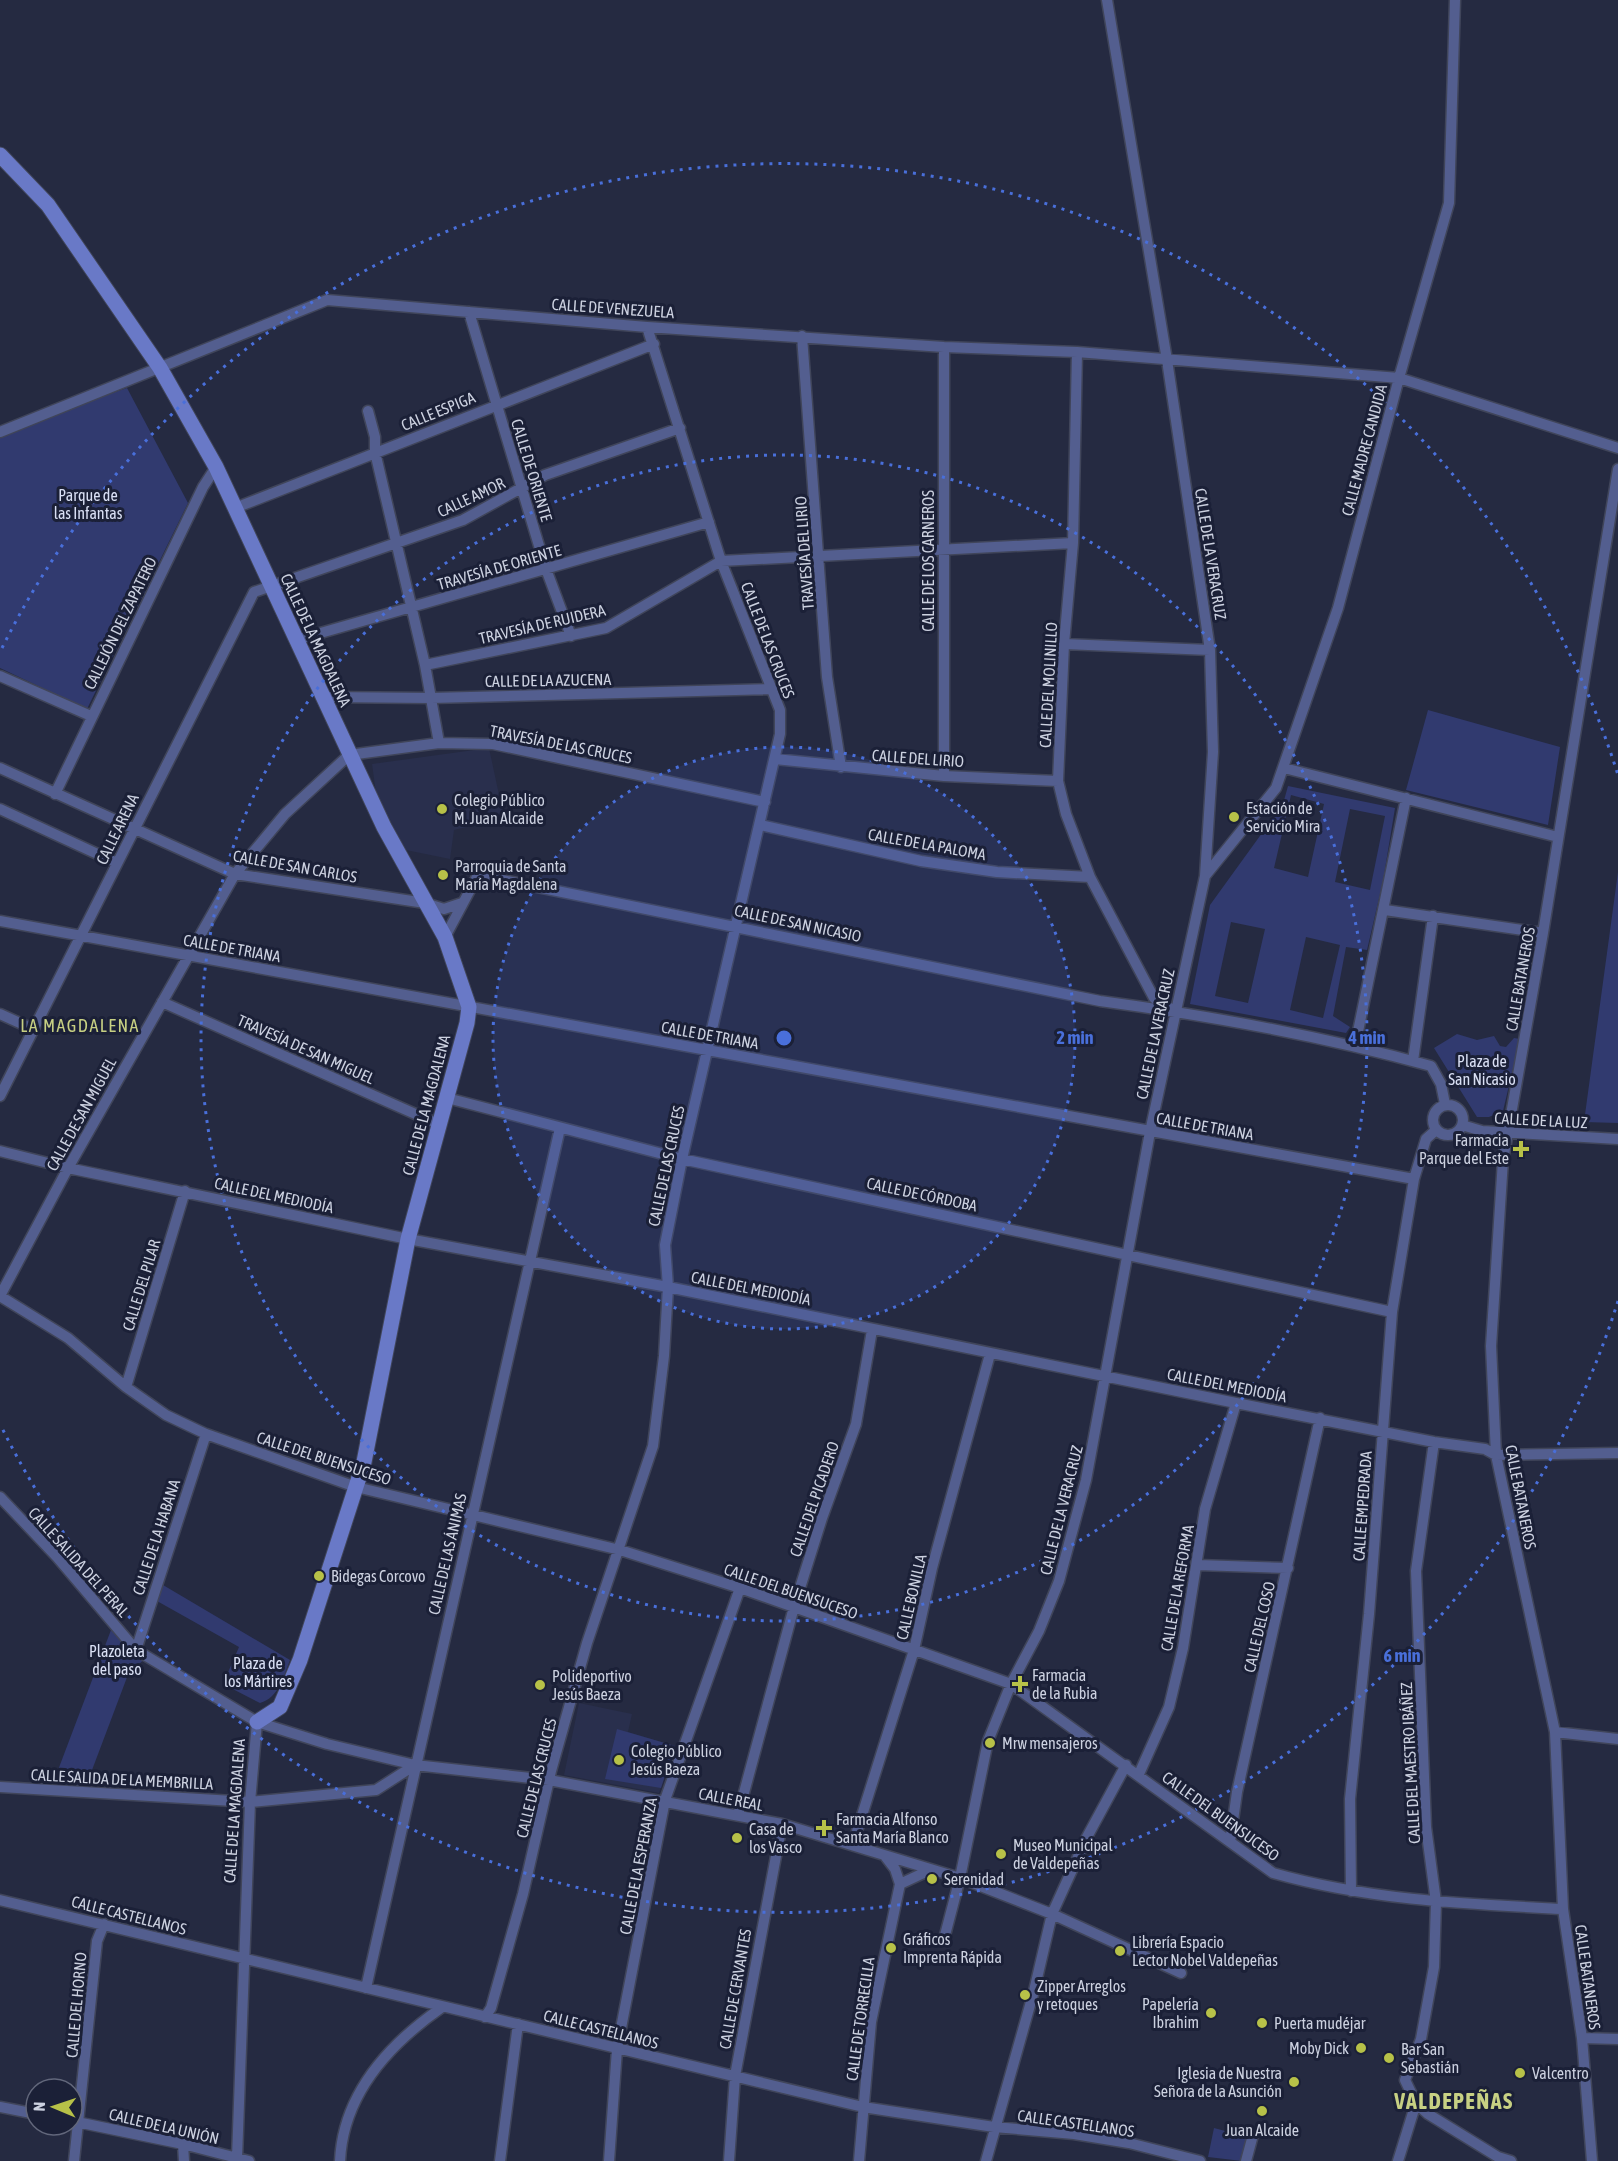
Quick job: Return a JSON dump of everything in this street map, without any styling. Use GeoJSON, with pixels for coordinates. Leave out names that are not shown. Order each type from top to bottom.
{"type":"FeatureCollection","features":[{"type":"Feature","properties":{"kind":"street","name":"CALLE DE LA VERACRUZ"},"geometry":{"type":"LineString","coordinates":[[944,1939],[960,1878],[988,1740],[1011,1684],[1039,1631],[1059,1581],[1086,1480],[1107,1376],[1150,1132],[1204,876],[1213,752],[1210,650],[1167,360],[1107,0]]}},
{"type":"Feature","properties":{"kind":"street","name":"CALLE MADRE CANDIDA"},"geometry":{"type":"LineString","coordinates":[[1204,876],[1276,788],[1338,608],[1399,378],[1449,203],[1455,0]]}},
{"type":"Feature","properties":{"kind":"street","name":"CALLE DE LA MAGDALENA"},"geometry":{"type":"LineString","coordinates":[[0,155],[48,205],[160,368],[216,467],[384,827],[445,937],[469,1007],[447,1098],[408,1239],[364,1462],[300,1660],[280,1707],[257,1722],[250,1802],[237,2158]]}},
{"type":"Feature","properties":{"kind":"street","name":"CALLE DE VENEZUELA"},"geometry":{"type":"LineString","coordinates":[[0,432],[327,300],[647,327],[944,347],[1077,352],[1399,378],[1618,448]]}},
{"type":"Feature","properties":{"kind":"street","name":"CALLE DE ORIENTE"},"geometry":{"type":"LineString","coordinates":[[469,312],[524,488],[546,568],[571,636]]}},
{"type":"Feature","properties":{"kind":"street","name":"CALLE DE LAS CRUCES"},"geometry":{"type":"LineString","coordinates":[[484,2017],[491,2008],[523,1894],[549,1780],[587,1643],[653,1446],[664,1356],[668,1287],[665,1245],[682,1159],[780,734],[780,710],[722,561],[647,327]]}},
{"type":"Feature","properties":{"kind":"street","name":"TRAVESÍA DEL LIRIO"},"geometry":{"type":"LineString","coordinates":[[802,336],[820,555],[827,677],[841,767]]}},
{"type":"Feature","properties":{"kind":"street","name":"CALLE ESPIGA"},"geometry":{"type":"LineString","coordinates":[[235,508],[654,344]]}},
{"type":"Feature","properties":{"kind":"street","name":"CALLE DE LOS CARNEROS"},"geometry":{"type":"LineString","coordinates":[[944,347],[944,776]]}},
{"type":"Feature","properties":{"kind":"street","name":"CALLE DEL MOLINILLO"},"geometry":{"type":"LineString","coordinates":[[1077,352],[1072,543],[1064,644],[1058,781],[1066,814],[1090,877],[1154,998],[1174,1011]]}},
{"type":"Feature","properties":{"kind":"street"},"geometry":{"type":"LineString","coordinates":[[368,411],[375,437],[375,452],[425,665],[439,743]]}},
{"type":"Feature","properties":{"kind":"street","name":"CALLE AMOR"},"geometry":{"type":"LineString","coordinates":[[271,586],[463,520],[545,475],[680,428]]}},
{"type":"Feature","properties":{"kind":"street","name":"CALLEJÓN DEL ZAPATERO"},"geometry":{"type":"LineString","coordinates":[[55,794],[203,487],[216,467]]}},
{"type":"Feature","properties":{"kind":"street","name":"CALLE BATANEROS"},"geometry":{"type":"LineString","coordinates":[[1592,2161],[1582,2038],[1563,1909],[1555,1732],[1496,1455],[1491,1346],[1503,1160],[1543,933],[1618,469]]}},
{"type":"Feature","properties":{"kind":"street","name":"TRAVESÍA DE ORIENTE"},"geometry":{"type":"LineString","coordinates":[[296,640],[412,609],[709,522]]}},
{"type":"Feature","properties":{"kind":"street"},"geometry":{"type":"LineString","coordinates":[[722,561],[1072,543]]}},
{"type":"Feature","properties":{"kind":"street","name":"TRAVESÍA DE RUIDERA"},"geometry":{"type":"LineString","coordinates":[[425,665],[606,627],[722,561]]}},
{"type":"Feature","properties":{"kind":"street","name":"CALLE ARENA"},"geometry":{"type":"LineString","coordinates":[[0,1096],[254,592],[271,586]]}},
{"type":"Feature","properties":{"kind":"street"},"geometry":{"type":"LineString","coordinates":[[1064,644],[1210,650]]}},
{"type":"Feature","properties":{"kind":"street"},"geometry":{"type":"LineString","coordinates":[[0,676],[91,716]]}},
{"type":"Feature","properties":{"kind":"street","name":"CALLE DE LA AZUCENA"},"geometry":{"type":"LineString","coordinates":[[324,697],[431,698],[772,689]]}},
{"type":"Feature","properties":{"kind":"street","name":"TRAVESÍA DE LAS CRUCES"},"geometry":{"type":"LineString","coordinates":[[349,755],[439,743],[493,744],[765,802]]}},
{"type":"Feature","properties":{"kind":"street","name":"CALLE DE SAN MIGUEL"},"geometry":{"type":"LineString","coordinates":[[0,1296],[68,1168],[235,874],[285,814],[349,755]]}},
{"type":"Feature","properties":{"kind":"street","name":"CALLE DEL LIRIO"},"geometry":{"type":"LineString","coordinates":[[775,759],[944,776],[1058,781]]}},
{"type":"Feature","properties":{"kind":"street","name":"CALLE DE SAN CARLOS"},"geometry":{"type":"LineString","coordinates":[[0,768],[133,830],[235,874],[425,903],[444,909],[462,903]]}},
{"type":"Feature","properties":{"kind":"street"},"geometry":{"type":"LineString","coordinates":[[1284,768],[1558,837]]}},
{"type":"Feature","properties":{"kind":"street"},"geometry":{"type":"LineString","coordinates":[[1355,1046],[1385,910],[1406,798]]}},
{"type":"Feature","properties":{"kind":"street"},"geometry":{"type":"LineString","coordinates":[[0,809],[117,863]]}},
{"type":"Feature","properties":{"kind":"street","name":"CALLE DE LA PALOMA"},"geometry":{"type":"LineString","coordinates":[[760,825],[921,861],[997,872],[1090,877]]}},
{"type":"Feature","properties":{"kind":"street","name":"CALLE DE SAN NICASIO"},"geometry":{"type":"LineString","coordinates":[[462,903],[478,875],[736,925],[1100,1001],[1174,1011]]}},
{"type":"Feature","properties":{"kind":"street"},"geometry":{"type":"LineString","coordinates":[[445,937],[462,903]]}},
{"type":"Feature","properties":{"kind":"street"},"geometry":{"type":"LineString","coordinates":[[1385,910],[1543,933]]}},
{"type":"Feature","properties":{"kind":"street"},"geometry":{"type":"LineString","coordinates":[[1413,1061],[1433,916]]}},
{"type":"Feature","properties":{"kind":"street","name":"CALLE DE TRIANA"},"geometry":{"type":"LineString","coordinates":[[0,921],[1414,1179]]}},
{"type":"Feature","properties":{"kind":"street","name":"TRAVESÍA DE SAN MIGUEL"},"geometry":{"type":"LineString","coordinates":[[162,1002],[438,1124]]}},
{"type":"Feature","properties":{"kind":"street"},"geometry":{"type":"LineString","coordinates":[[1174,1011],[1355,1046],[1431,1066],[1437,1073],[1445,1104]]}},
{"type":"Feature","properties":{"kind":"street"},"geometry":{"type":"LineString","coordinates":[[0,1014],[33,1029]]}},
{"type":"Feature","properties":{"kind":"street","name":"CALLE DE CÓRDOBA"},"geometry":{"type":"LineString","coordinates":[[447,1098],[682,1159],[1127,1253],[1392,1312]]}},
{"type":"Feature","properties":{"kind":"street"},"geometry":{"type":"LineString","coordinates":[[1445,1104],[1459,1110],[1462,1125],[1458,1132],[1451,1135],[1436,1130],[1432,1123],[1433,1114],[1445,1104]]}},
{"type":"Feature","properties":{"kind":"street","name":"CALLE DE LA LUZ"},"geometry":{"type":"LineString","coordinates":[[1462,1125],[1482,1131],[1618,1140]]}},
{"type":"Feature","properties":{"kind":"street","name":"CALLE DE LAS ÁNIMAS"},"geometry":{"type":"LineString","coordinates":[[366,1988],[470,1516],[560,1128]]}},
{"type":"Feature","properties":{"kind":"street","name":"CALLE EMPEDRADA"},"geometry":{"type":"LineString","coordinates":[[1351,1892],[1350,1799],[1369,1614],[1392,1312],[1414,1179],[1426,1139],[1436,1130]]}},
{"type":"Feature","properties":{"kind":"street","name":"CALLE DEL MEDIODÍA"},"geometry":{"type":"LineString","coordinates":[[0,1151],[68,1168],[408,1239],[668,1287],[1382,1432],[1485,1449],[1496,1455],[1618,1453]]}},
{"type":"Feature","properties":{"kind":"street","name":"CALLE DEL PILAR"},"geometry":{"type":"LineString","coordinates":[[126,1387],[185,1191]]}},
{"type":"Feature","properties":{"kind":"street","name":"CALLE DEL BUENSUCESO"},"geometry":{"type":"LineString","coordinates":[[0,1296],[68,1338],[126,1387],[166,1415],[206,1434],[356,1488],[620,1550],[740,1588],[1011,1684],[1139,1774],[1272,1873],[1351,1892],[1436,1902],[1563,1909]]}},
{"type":"Feature","properties":{"kind":"street","name":"CALLE DEL PICADERO"},"geometry":{"type":"LineString","coordinates":[[738,1815],[794,1608],[822,1518],[856,1424],[872,1330]]}},
{"type":"Feature","properties":{"kind":"street","name":"CALLE BONILLA"},"geometry":{"type":"LineString","coordinates":[[853,1844],[914,1650],[932,1568],[990,1354]]}},
{"type":"Feature","properties":{"kind":"street","name":"CALLE DE LA REFORMA"},"geometry":{"type":"LineString","coordinates":[[1139,1774],[1169,1707],[1198,1565],[1205,1509],[1236,1403]]}},
{"type":"Feature","properties":{"kind":"street","name":"CALLE DEL COSO"},"geometry":{"type":"LineString","coordinates":[[1230,1842],[1237,1792],[1320,1419]]}},
{"type":"Feature","properties":{"kind":"street","name":"CALLE DE LA HABANA"},"geometry":{"type":"LineString","coordinates":[[136,1650],[206,1434]]}},
{"type":"Feature","properties":{"kind":"street","name":"CALLE DEL MAESTRO IBÁÑEZ"},"geometry":{"type":"LineString","coordinates":[[1416,2103],[1405,2080],[1421,2039],[1431,1993],[1436,1902],[1426,1827],[1416,1571],[1434,1442]]}},
{"type":"Feature","properties":{"kind":"street","name":"CALLE SALIDA DEL PERAL"},"geometry":{"type":"LineString","coordinates":[[1,1501],[57,1557],[136,1650],[257,1722]]}},
{"type":"Feature","properties":{"kind":"street"},"geometry":{"type":"LineString","coordinates":[[1198,1565],[1288,1568]]}},
{"type":"Feature","properties":{"kind":"street","name":"CALLE DE LA ESPERANZA"},"geometry":{"type":"LineString","coordinates":[[609,2161],[617,2049],[665,1800],[740,1588]]}},
{"type":"Feature","properties":{"kind":"street","name":"CALLE REAL"},"geometry":{"type":"LineString","coordinates":[[257,1722],[327,1744],[415,1766],[549,1780],[665,1800],[782,1824],[960,1878],[1052,1914],[1181,1973]]}},
{"type":"Feature","properties":{"kind":"street"},"geometry":{"type":"LineString","coordinates":[[1555,1732],[1618,1739]]}},
{"type":"Feature","properties":{"kind":"street"},"geometry":{"type":"LineString","coordinates":[[986,2161],[1034,1991],[1052,1914],[1087,1837],[1126,1765]]}},
{"type":"Feature","properties":{"kind":"street","name":"CALLE SALIDA DE LA MEMBRILLA"},"geometry":{"type":"LineString","coordinates":[[0,1787],[250,1802],[375,1790],[415,1766]]}},
{"type":"Feature","properties":{"kind":"street","name":"CALLE DE CERVANTES"},"geometry":{"type":"LineString","coordinates":[[729,2161],[735,2076],[782,1824]]}},
{"type":"Feature","properties":{"kind":"street"},"geometry":{"type":"LineString","coordinates":[[885,1856],[895,1869],[900,1884],[930,1870]]}},
{"type":"Feature","properties":{"kind":"street","name":"CALLE DE TORRECILLA"},"geometry":{"type":"LineString","coordinates":[[859,2161],[871,2022],[900,1884]]}},
{"type":"Feature","properties":{"kind":"street","name":"CALLE CASTELLANOS"},"geometry":{"type":"LineString","coordinates":[[0,1900],[441,2008],[518,2024],[863,2107],[994,2127],[1074,2134],[1129,2143],[1200,2161]]}},
{"type":"Feature","properties":{"kind":"street","name":"CALLE DEL HORNO"},"geometry":{"type":"LineString","coordinates":[[80,2077],[97,1941],[104,1924]]}},
{"type":"Feature","properties":{"kind":"street"},"geometry":{"type":"LineString","coordinates":[[340,2161],[347,2118],[355,2098],[370,2074],[388,2053],[441,2008]]}},
{"type":"Feature","properties":{"kind":"street"},"geometry":{"type":"LineString","coordinates":[[500,2161],[518,2024]]}},
{"type":"Feature","properties":{"kind":"street"},"geometry":{"type":"LineString","coordinates":[[1582,2038],[1618,2039]]}},
{"type":"Feature","properties":{"kind":"street"},"geometry":{"type":"LineString","coordinates":[[1398,2160],[1416,2103],[1428,2114],[1498,2157],[1511,2161]]}},
{"type":"Feature","properties":{"kind":"street"},"geometry":{"type":"LineString","coordinates":[[0,2107],[24,2112]]}},
{"type":"Feature","properties":{"kind":"street","name":"CALLE DE LA UNIÓN"},"geometry":{"type":"LineString","coordinates":[[84,2124],[183,2144],[249,2161]]}},
{"type":"Feature","properties":{"kind":"street"},"geometry":{"type":"LineString","coordinates":[[1246,2161],[1253,2135]]}},
{"type":"Feature","properties":{"kind":"street","name":"CALLE DEL HORNO"},"geometry":{"type":"LineString","coordinates":[[74,2161],[75,2137]]}},
{"type":"Feature","properties":{"kind":"street"},"geometry":{"type":"LineString","coordinates":[[183,2144],[184,2161]]}},
{"type":"Feature","properties":{"kind":"shaded area","name":"Colegio Público M. Juan Alcaide"},"geometry":{"type":"Polygon","coordinates":[[[489,748],[504,818],[454,830],[450,859],[401,849],[376,793],[372,764],[489,748]]]}},
{"type":"Feature","properties":{"kind":"shaded area","name":"Colegio Público Jesús Baeza"},"geometry":{"type":"Polygon","coordinates":[[[579,1703],[632,1714],[628,1732],[675,1746],[659,1793],[564,1775],[579,1703]]]}},
{"type":"Feature","properties":{"kind":"green space","name":"Parque de las Infantas"},"geometry":{"type":"Polygon","coordinates":[[[127,388],[188,503],[87,709],[0,668],[0,434],[38,418],[127,388]]]}},
{"type":"Feature","properties":{"kind":"green space"},"geometry":{"type":"Polygon","coordinates":[[[1428,710],[1560,747],[1548,825],[1406,790],[1428,710]]]}},
{"type":"Feature","properties":{"kind":"green space"},"geometry":{"type":"Polygon","coordinates":[[[1288,786],[1395,808],[1383,881],[1367,950],[1346,947],[1333,1016],[1350,1027],[1346,1033],[1190,1004],[1210,905],[1283,804],[1288,786]],[[1291,795],[1274,868],[1308,877],[1324,804],[1291,795]],[[1350,809],[1335,882],[1370,890],[1385,816],[1350,809]],[[1231,922],[1215,996],[1248,1003],[1265,929],[1231,922]],[[1306,937],[1290,1010],[1323,1018],[1340,945],[1306,937]]]}},
{"type":"Feature","properties":{"kind":"green space"},"geometry":{"type":"Polygon","coordinates":[[[1618,872],[1618,1123],[1584,1122],[1618,872]]]}},
{"type":"Feature","properties":{"kind":"green space","name":"Plaza de San Nicasio"},"geometry":{"type":"Polygon","coordinates":[[[1457,1034],[1477,1040],[1494,1036],[1500,1046],[1506,1047],[1514,1038],[1520,1039],[1503,1111],[1489,1117],[1477,1117],[1434,1048],[1457,1034]]]}},
{"type":"Feature","properties":{"kind":"green space","name":"Plaza de los Mártires"},"geometry":{"type":"Polygon","coordinates":[[[163,1585],[290,1660],[280,1685],[272,1696],[260,1703],[223,1684],[239,1647],[157,1601],[163,1585]]]}},
{"type":"Feature","properties":{"kind":"green space","name":"Plazoleta del paso"},"geometry":{"type":"Polygon","coordinates":[[[111,1630],[145,1659],[129,1672],[89,1778],[92,1785],[52,1786],[111,1630]]]}},
{"type":"Feature","properties":{"kind":"green space"},"geometry":{"type":"Polygon","coordinates":[[[617,1729],[675,1746],[661,1788],[605,1779],[617,1729]]]}},
{"type":"Feature","properties":{"kind":"green space"},"geometry":{"type":"Polygon","coordinates":[[[1214,2128],[1248,2137],[1242,2161],[1208,2157],[1214,2128]]]}},
{"type":"Feature","properties":{"kind":"place","name":"Colegio Público M. Juan Alcaide"},"geometry":{"type":"Point","coordinates":[442,809]}},
{"type":"Feature","properties":{"kind":"place","name":"Estación de Servicio Mira"},"geometry":{"type":"Point","coordinates":[1234,817]}},
{"type":"Feature","properties":{"kind":"place","name":"Parroquia de Santa María Magdalena"},"geometry":{"type":"Point","coordinates":[443,875]}},
{"type":"Feature","properties":{"kind":"place","name":"Farmacia Parque del Este"},"geometry":{"type":"Point","coordinates":[1521,1149]}},
{"type":"Feature","properties":{"kind":"place","name":"Bidegas Corcovo"},"geometry":{"type":"Point","coordinates":[319,1576]}},
{"type":"Feature","properties":{"kind":"place","name":"Farmacia de la Rubia"},"geometry":{"type":"Point","coordinates":[1020,1684]}},
{"type":"Feature","properties":{"kind":"place","name":"Polideportivo Jesús Baeza"},"geometry":{"type":"Point","coordinates":[540,1685]}},
{"type":"Feature","properties":{"kind":"place","name":"Mrw mensajeros"},"geometry":{"type":"Point","coordinates":[990,1743]}},
{"type":"Feature","properties":{"kind":"place","name":"Colegio Público Jesús Baeza"},"geometry":{"type":"Point","coordinates":[619,1760]}},
{"type":"Feature","properties":{"kind":"place","name":"Farmacia Alfonso Santa María Blanco"},"geometry":{"type":"Point","coordinates":[824,1828]}},
{"type":"Feature","properties":{"kind":"place","name":"Casa de los Vasco"},"geometry":{"type":"Point","coordinates":[737,1838]}},
{"type":"Feature","properties":{"kind":"place","name":"Museo Municipal de Valdepeñas"},"geometry":{"type":"Point","coordinates":[1001,1854]}},
{"type":"Feature","properties":{"kind":"place","name":"Serenidad"},"geometry":{"type":"Point","coordinates":[932,1879]}},
{"type":"Feature","properties":{"kind":"place","name":"Gráficos Imprenta Rápida"},"geometry":{"type":"Point","coordinates":[891,1948]}},
{"type":"Feature","properties":{"kind":"place","name":"Librería Espacio Lector Nobel Valdepeñas"},"geometry":{"type":"Point","coordinates":[1120,1951]}},
{"type":"Feature","properties":{"kind":"place","name":"Zipper Arreglos y retoques"},"geometry":{"type":"Point","coordinates":[1025,1995]}},
{"type":"Feature","properties":{"kind":"place","name":"Papelería Ibrahim"},"geometry":{"type":"Point","coordinates":[1211,2013]}},
{"type":"Feature","properties":{"kind":"place","name":"Puerta mudéjar"},"geometry":{"type":"Point","coordinates":[1262,2023]}},
{"type":"Feature","properties":{"kind":"place","name":"Moby Dick"},"geometry":{"type":"Point","coordinates":[1361,2048]}},
{"type":"Feature","properties":{"kind":"place","name":"Bar San Sebastián"},"geometry":{"type":"Point","coordinates":[1389,2058]}},
{"type":"Feature","properties":{"kind":"place","name":"Valcentro"},"geometry":{"type":"Point","coordinates":[1520,2073]}},
{"type":"Feature","properties":{"kind":"place","name":"Iglesia de Nuestra Señora de la Asunción"},"geometry":{"type":"Point","coordinates":[1294,2082]}},
{"type":"Feature","properties":{"kind":"place","name":"Juan Alcaide"},"geometry":{"type":"Point","coordinates":[1262,2111]}},
{"type":"Feature","properties":{"kind":"district","name":"LA MAGDALENA"},"geometry":{"type":"Point","coordinates":[80,1025]}},
{"type":"Feature","properties":{"kind":"district","name":"VALDEPEÑAS"},"geometry":{"type":"Point","coordinates":[1454,2101]}}]}
